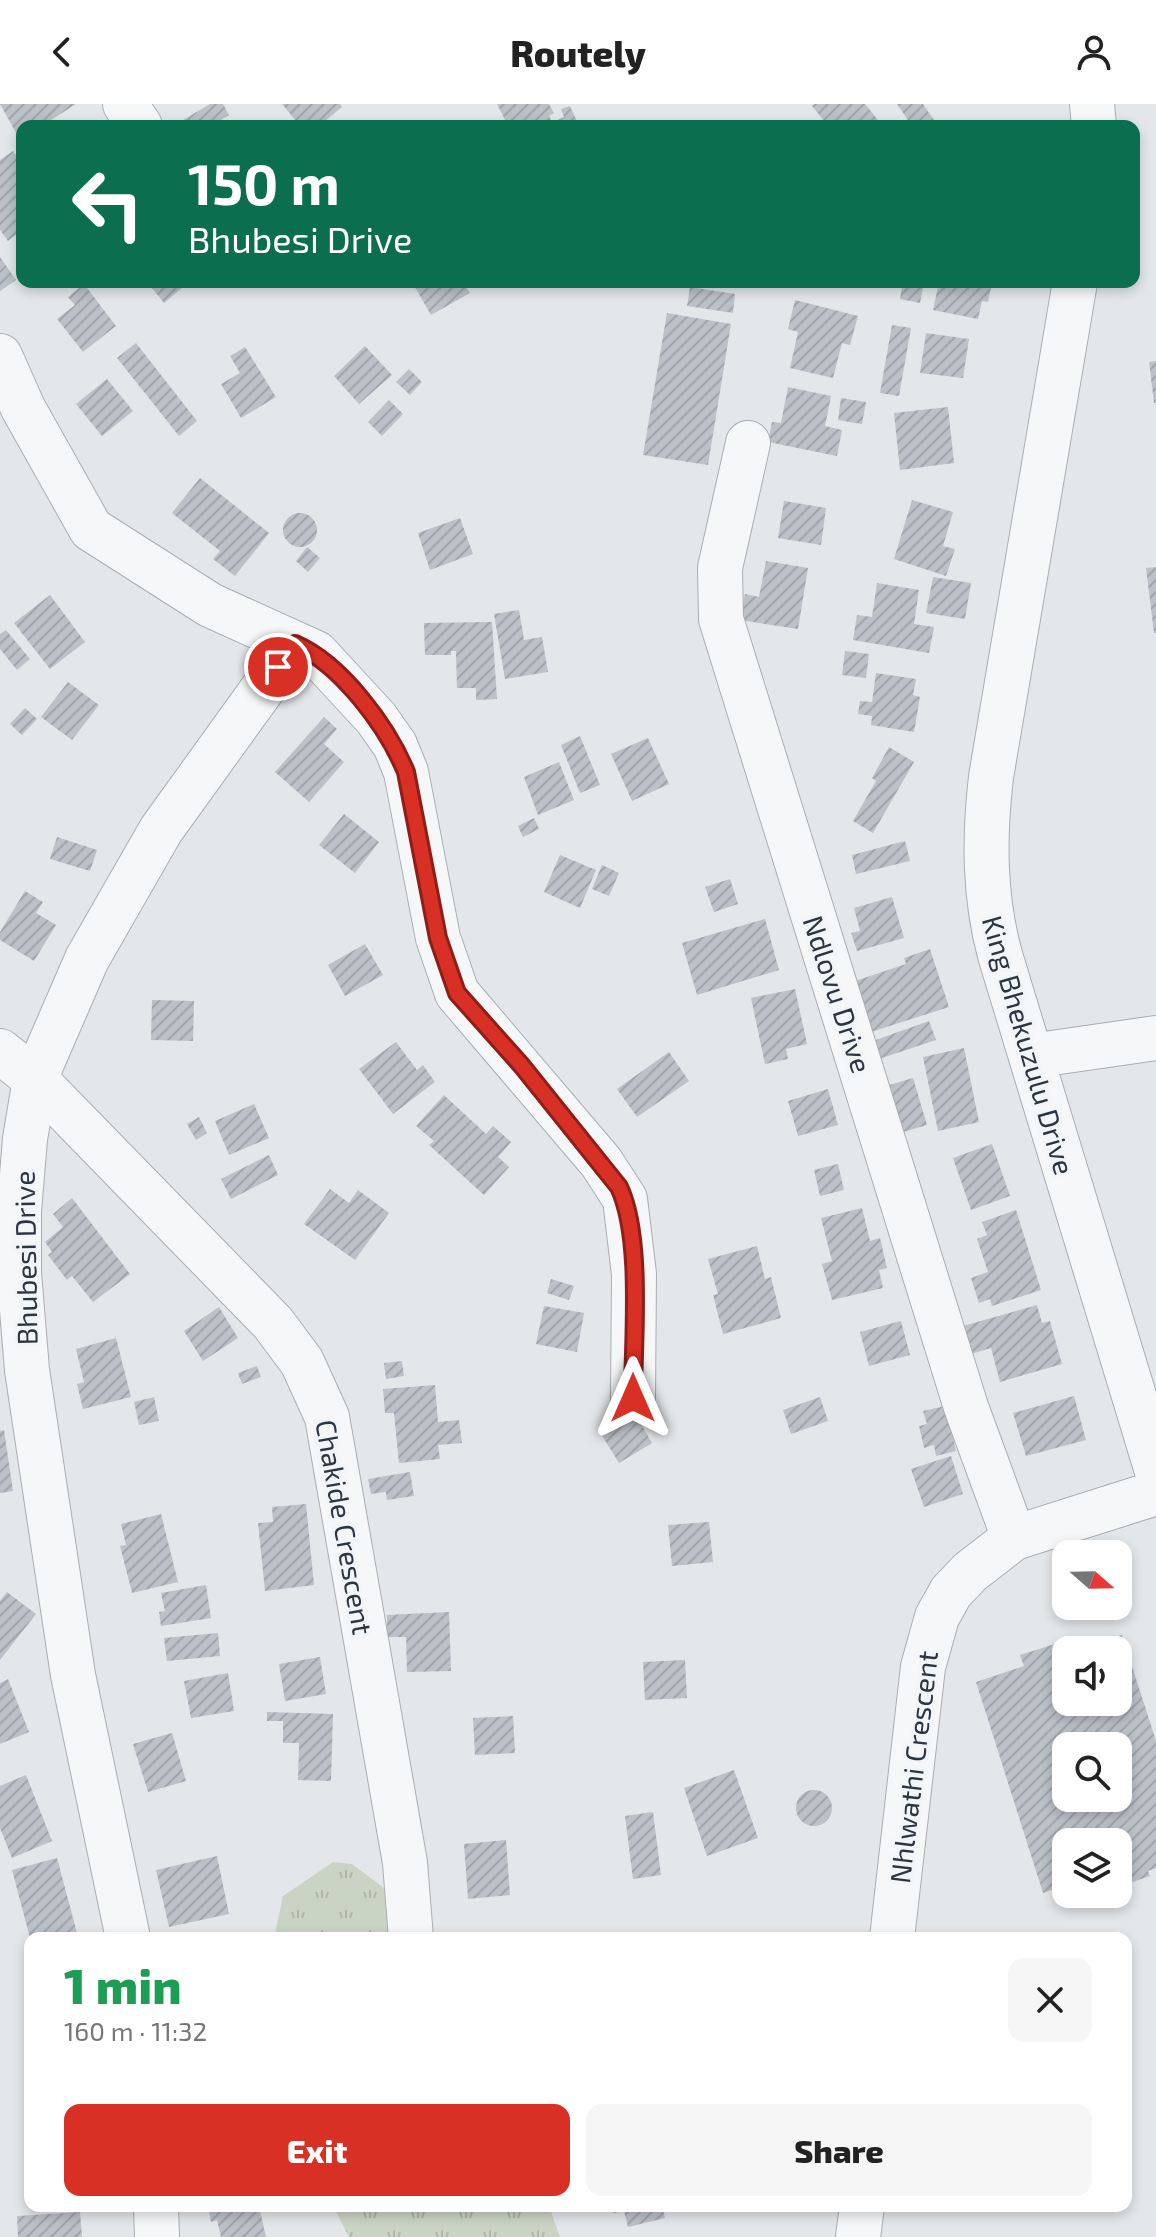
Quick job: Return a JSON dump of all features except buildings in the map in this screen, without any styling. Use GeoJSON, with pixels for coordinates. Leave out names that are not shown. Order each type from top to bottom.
{"type":"FeatureCollection","features":[{"type":"Feature","properties":{"kind":"street","name":"King Bhekuzulu Drive"},"geometry":{"type":"LineString","coordinates":[[1074,288],[987,814],[985,854],[992,927],[1156,1468]]}},
{"type":"Feature","properties":{"kind":"street"},"geometry":{"type":"LineString","coordinates":[[0,356],[23,408],[91,529],[210,605],[316,653],[376,718],[395,745],[406,772],[443,957],[457,993],[601,1162],[625,1199],[634,1274],[633,1398]]}},
{"type":"Feature","properties":{"kind":"street","name":"Ndlovu Drive"},"geometry":{"type":"LineString","coordinates":[[748,443],[720,568],[721,619],[966,1407],[1014,1538]]}},
{"type":"Feature","properties":{"kind":"street","name":"Bhubesi Drive"},"geometry":{"type":"LineString","coordinates":[[127,1932],[73,1675],[27,1370],[19,1273],[19,1211],[35,1079],[87,959],[161,830],[295,644]]}},
{"type":"Feature","properties":{"kind":"street"},"geometry":{"type":"LineString","coordinates":[[1031,1056],[1156,1038]]}},
{"type":"Feature","properties":{"kind":"street","name":"Chakide Crescent"},"geometry":{"type":"LineString","coordinates":[[0,1051],[35,1079],[273,1323],[317,1389],[327,1417],[405,1863],[411,1932]]}},
{"type":"Feature","properties":{"kind":"street","name":"Nhlwathi Crescent"},"geometry":{"type":"LineString","coordinates":[[893,1932],[929,1639],[951,1592],[970,1572],[1014,1538],[1156,1493]]}},
{"type":"Feature","properties":{"kind":"street"},"geometry":{"type":"LineString","coordinates":[[156,2212],[157,2237]]}},
{"type":"Feature","properties":{"kind":"street"},"geometry":{"type":"LineString","coordinates":[[858,2237],[861,2212]]}},
{"type":"Feature","properties":{"kind":"green space"},"geometry":{"type":"Polygon","coordinates":[[[333,1862],[352,1864],[384,1888],[388,1932],[275,1932],[283,1896],[333,1862]]]}},
{"type":"Feature","properties":{"kind":"green space"},"geometry":{"type":"Polygon","coordinates":[[[336,2212],[551,2212],[560,2237],[349,2237],[336,2212]]]}},
{"type":"Feature","properties":{"kind":"route"},"geometry":{"type":"LineString","coordinates":[[278,667],[295,644],[316,653],[376,718],[395,745],[406,772],[438,938],[457,993],[601,1162],[625,1199],[634,1274],[633,1398]]}}]}
